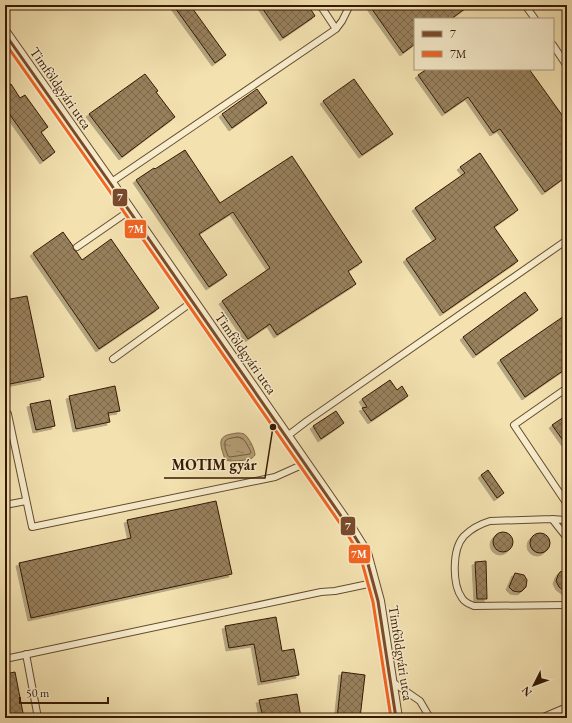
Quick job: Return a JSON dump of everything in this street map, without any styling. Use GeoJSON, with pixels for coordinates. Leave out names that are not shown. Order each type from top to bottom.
{"type":"FeatureCollection","features":[{"type":"Feature","properties":{"kind":"street","name":"Timföldgyári utca"},"geometry":{"type":"LineString","coordinates":[[5,34],[350,529],[364,553],[378,601],[396,718]]}},
{"type":"Feature","properties":{"kind":"lane"},"geometry":{"type":"LineString","coordinates":[[320,5],[336,29]]}},
{"type":"Feature","properties":{"kind":"lane"},"geometry":{"type":"LineString","coordinates":[[110,183],[336,29],[350,5]]}},
{"type":"Feature","properties":{"kind":"lane"},"geometry":{"type":"LineString","coordinates":[[525,5],[534,18]]}},
{"type":"Feature","properties":{"kind":"lane"},"geometry":{"type":"LineString","coordinates":[[554,46],[567,66]]}},
{"type":"Feature","properties":{"kind":"lane"},"geometry":{"type":"LineString","coordinates":[[77,247],[129,211]]}},
{"type":"Feature","properties":{"kind":"lane"},"geometry":{"type":"LineString","coordinates":[[286,437],[567,240]]}},
{"type":"Feature","properties":{"kind":"lane"},"geometry":{"type":"LineString","coordinates":[[113,359],[192,302]]}},
{"type":"Feature","properties":{"kind":"lane"},"geometry":{"type":"LineString","coordinates":[[567,388],[514,425],[567,504]]}},
{"type":"Feature","properties":{"kind":"lane"},"geometry":{"type":"LineString","coordinates":[[8,414],[32,527],[275,477],[304,464]]}},
{"type":"Feature","properties":{"kind":"lane"},"geometry":{"type":"LineString","coordinates":[[5,505],[26,501]]}},
{"type":"Feature","properties":{"kind":"lane"},"geometry":{"type":"LineString","coordinates":[[552,519],[567,538]]}},
{"type":"Feature","properties":{"kind":"lane"},"geometry":{"type":"LineString","coordinates":[[567,519],[490,521],[482,523],[471,530],[459,544],[456,551],[454,566],[459,593],[468,604],[474,606],[567,605]]}},
{"type":"Feature","properties":{"kind":"lane"},"geometry":{"type":"LineString","coordinates":[[5,659],[321,592],[335,592],[373,583]]}},
{"type":"Feature","properties":{"kind":"lane"},"geometry":{"type":"LineString","coordinates":[[26,654],[38,718]]}},
{"type":"Feature","properties":{"kind":"lane"},"geometry":{"type":"LineString","coordinates":[[391,681],[420,702],[430,718]]}},
{"type":"Feature","properties":{"kind":"lane"},"geometry":{"type":"LineString","coordinates":[[541,718],[567,706]]}},
{"type":"Feature","properties":{"kind":"water"},"geometry":{"type":"Polygon","coordinates":[[[237,433],[244,434],[250,441],[255,455],[252,458],[233,461],[225,459],[221,445],[222,439],[226,436],[237,433]]]}},
{"type":"Feature","properties":{"kind":"building"},"geometry":{"type":"Polygon","coordinates":[[[173,5],[190,5],[226,55],[215,63],[173,5]]]}},
{"type":"Feature","properties":{"kind":"building"},"geometry":{"type":"Polygon","coordinates":[[[260,5],[308,5],[315,16],[283,38],[260,5]]]}},
{"type":"Feature","properties":{"kind":"building"},"geometry":{"type":"Polygon","coordinates":[[[369,5],[470,5],[452,18],[414,18],[414,45],[403,53],[369,5]]]}},
{"type":"Feature","properties":{"kind":"building"},"geometry":{"type":"Polygon","coordinates":[[[426,70],[530,70],[567,122],[567,176],[545,192],[500,129],[493,133],[468,97],[445,113],[418,75],[426,70]]]}},
{"type":"Feature","properties":{"kind":"building"},"geometry":{"type":"Polygon","coordinates":[[[145,74],[158,91],[156,92],[175,117],[122,157],[89,114],[145,74]]]}},
{"type":"Feature","properties":{"kind":"building"},"geometry":{"type":"Polygon","coordinates":[[[354,79],[393,134],[362,155],[323,101],[354,79]]]}},
{"type":"Feature","properties":{"kind":"building"},"geometry":{"type":"Polygon","coordinates":[[[11,84],[20,98],[25,95],[48,127],[41,132],[55,152],[43,161],[5,108],[5,88],[11,84]]]}},
{"type":"Feature","properties":{"kind":"building"},"geometry":{"type":"Polygon","coordinates":[[[257,89],[267,103],[232,128],[222,114],[257,89]]]}},
{"type":"Feature","properties":{"kind":"building"},"geometry":{"type":"Polygon","coordinates":[[[185,150],[220,203],[292,156],[362,262],[348,271],[356,284],[277,335],[270,324],[248,339],[222,301],[270,268],[233,212],[199,234],[227,275],[209,287],[136,180],[185,150]]]}},
{"type":"Feature","properties":{"kind":"building"},"geometry":{"type":"Polygon","coordinates":[[[480,153],[518,210],[494,227],[518,261],[443,313],[406,259],[436,239],[415,208],[465,173],[460,167],[480,153]]]}},
{"type":"Feature","properties":{"kind":"building"},"geometry":{"type":"Polygon","coordinates":[[[63,232],[82,260],[111,239],[159,308],[99,349],[33,253],[63,232]]]}},
{"type":"Feature","properties":{"kind":"building"},"geometry":{"type":"Polygon","coordinates":[[[525,292],[538,310],[476,355],[463,337],[525,292]]]}},
{"type":"Feature","properties":{"kind":"building"},"geometry":{"type":"Polygon","coordinates":[[[27,296],[44,377],[5,385],[5,300],[27,296]]]}},
{"type":"Feature","properties":{"kind":"building"},"geometry":{"type":"Polygon","coordinates":[[[567,314],[567,368],[525,397],[500,360],[567,314]]]}},
{"type":"Feature","properties":{"kind":"building"},"geometry":{"type":"Polygon","coordinates":[[[390,380],[397,390],[402,386],[408,396],[371,421],[362,408],[367,407],[362,399],[390,380]]]}},
{"type":"Feature","properties":{"kind":"building"},"geometry":{"type":"Polygon","coordinates":[[[115,386],[120,411],[108,413],[110,422],[76,429],[69,396],[115,386]]]}},
{"type":"Feature","properties":{"kind":"building"},"geometry":{"type":"Polygon","coordinates":[[[50,400],[55,426],[36,430],[30,404],[50,400]]]}},
{"type":"Feature","properties":{"kind":"building"},"geometry":{"type":"Polygon","coordinates":[[[336,411],[344,423],[321,439],[313,426],[336,411]]]}},
{"type":"Feature","properties":{"kind":"building"},"geometry":{"type":"Polygon","coordinates":[[[567,415],[567,446],[552,425],[567,415]]]}},
{"type":"Feature","properties":{"kind":"building"},"geometry":{"type":"Polygon","coordinates":[[[488,470],[504,493],[497,498],[481,475],[488,470]]]}},
{"type":"Feature","properties":{"kind":"building"},"geometry":{"type":"Polygon","coordinates":[[[216,501],[232,574],[31,618],[19,563],[131,538],[127,520],[216,501]]]}},
{"type":"Feature","properties":{"kind":"building"},"geometry":{"type":"Polygon","coordinates":[[[503,532],[510,535],[513,542],[510,549],[503,552],[496,549],[493,542],[496,535],[503,532]]]}},
{"type":"Feature","properties":{"kind":"building"},"geometry":{"type":"Polygon","coordinates":[[[540,533],[547,536],[550,543],[547,550],[540,553],[533,550],[530,543],[533,536],[540,533]]]}},
{"type":"Feature","properties":{"kind":"building"},"geometry":{"type":"Polygon","coordinates":[[[486,561],[487,599],[477,599],[475,562],[486,561]]]}},
{"type":"Feature","properties":{"kind":"building"},"geometry":{"type":"Polygon","coordinates":[[[567,569],[567,593],[559,587],[556,581],[560,572],[567,569]]]}},
{"type":"Feature","properties":{"kind":"building"},"geometry":{"type":"Polygon","coordinates":[[[515,573],[524,575],[527,580],[526,587],[519,592],[513,591],[509,587],[515,573]]]}},
{"type":"Feature","properties":{"kind":"building"},"geometry":{"type":"Polygon","coordinates":[[[276,617],[282,651],[294,649],[299,675],[261,682],[254,644],[229,648],[225,626],[276,617]]]}},
{"type":"Feature","properties":{"kind":"building"},"geometry":{"type":"Polygon","coordinates":[[[15,672],[24,718],[5,718],[5,674],[15,672]]]}},
{"type":"Feature","properties":{"kind":"building"},"geometry":{"type":"Polygon","coordinates":[[[342,672],[365,675],[360,718],[337,718],[342,672]]]}},
{"type":"Feature","properties":{"kind":"building"},"geometry":{"type":"Polygon","coordinates":[[[297,694],[301,718],[263,718],[259,700],[297,694]]]}},
{"type":"Feature","properties":{"kind":"transit line","name":"7"},"geometry":{"type":"LineString","coordinates":[[5,34],[110,183],[350,529],[365,553],[378,601],[396,718]]}},
{"type":"Feature","properties":{"kind":"transit line","name":"7M"},"geometry":{"type":"LineString","coordinates":[[5,43],[346,532],[360,555],[373,602],[391,718]]}},
{"type":"Feature","properties":{"kind":"place","name":"MOTIM gyár"},"geometry":{"type":"Point","coordinates":[273,427]}}]}
